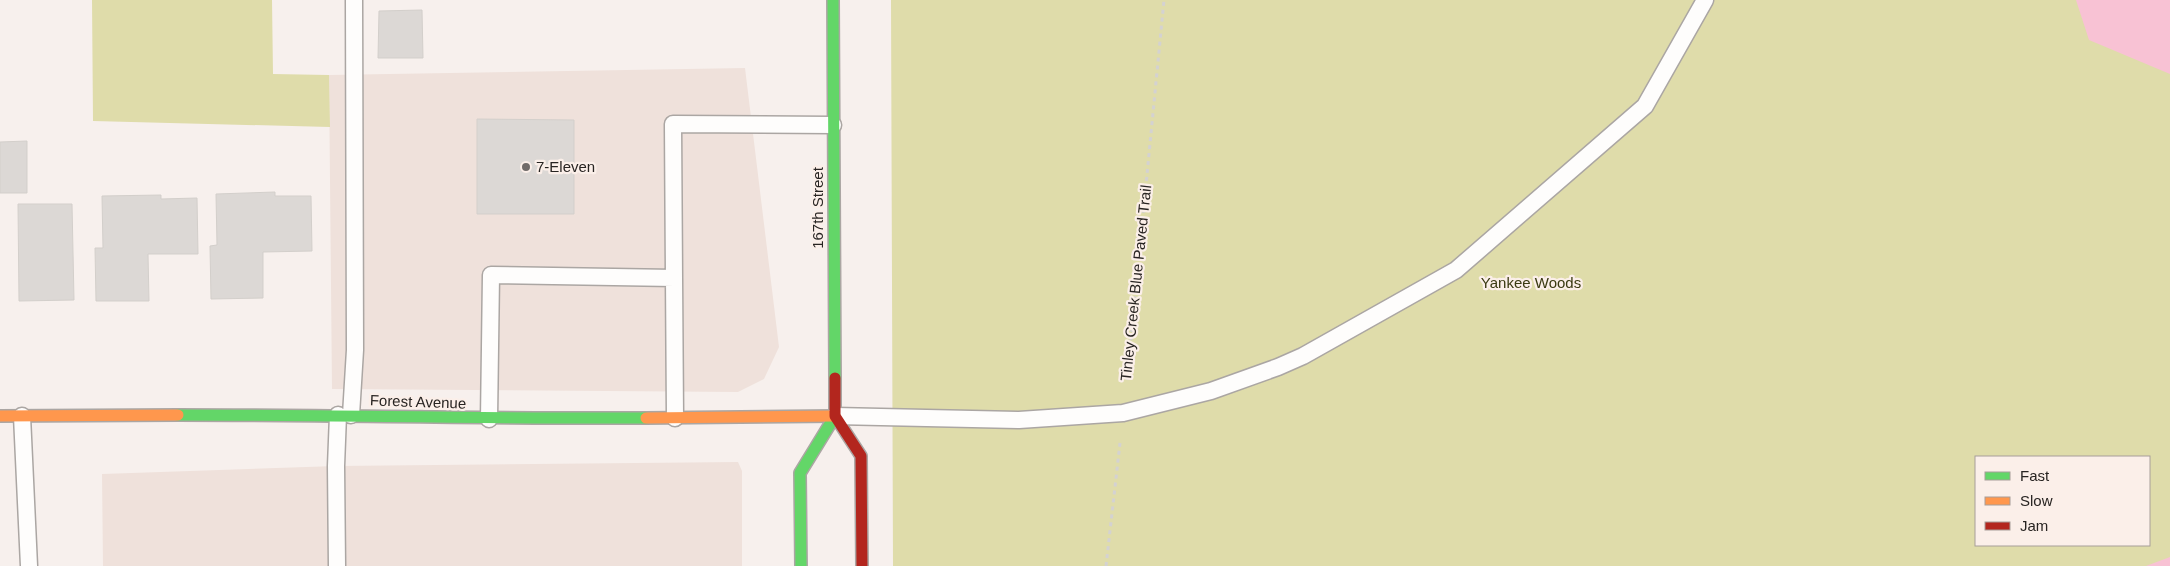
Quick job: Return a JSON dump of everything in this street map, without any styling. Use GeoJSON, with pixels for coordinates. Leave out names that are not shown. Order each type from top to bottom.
{"type":"FeatureCollection","features":[{"type":"Feature","properties":{"kind":"street","name":"167th Street"},"geometry":{"type":"LineString","coordinates":[[833,0],[835,416]]}},
{"type":"Feature","properties":{"kind":"street","name":"Forest Avenue"},"geometry":{"type":"LineString","coordinates":[[0,416],[344,415],[489,419],[835,416]]}},
{"type":"Feature","properties":{"kind":"street"},"geometry":{"type":"LineString","coordinates":[[801,566],[800,473],[835,416],[861,456],[862,566]]}},
{"type":"Feature","properties":{"kind":"lane"},"geometry":{"type":"LineString","coordinates":[[337,566],[336,466],[355,350],[354,0]]}},
{"type":"Feature","properties":{"kind":"lane"},"geometry":{"type":"LineString","coordinates":[[835,416],[1019,420],[1123,413],[1210,391],[1287,364],[1304,356],[1456,270],[1645,106],[1705,0]]}},
{"type":"Feature","properties":{"kind":"lane"},"geometry":{"type":"LineString","coordinates":[[676,418],[673,124],[833,124]]}},
{"type":"Feature","properties":{"kind":"lane"},"geometry":{"type":"LineString","coordinates":[[489,419],[490,275],[674,278]]}},
{"type":"Feature","properties":{"kind":"lane"},"geometry":{"type":"LineString","coordinates":[[22,416],[29,566]]}},
{"type":"Feature","properties":{"kind":"path","name":"Tinley Creek Blue Paved Trail"},"geometry":{"type":"LineString","coordinates":[[1106,566],[1164,0]]}},
{"type":"Feature","properties":{"kind":"shaded area"},"geometry":{"type":"Polygon","coordinates":[[[2076,0],[2170,0],[2170,74],[2089,40],[2076,0]]]}},
{"type":"Feature","properties":{"kind":"shaded area"},"geometry":{"type":"Polygon","coordinates":[[[745,68],[779,347],[764,379],[738,392],[332,389],[329,75],[745,68]]]}},
{"type":"Feature","properties":{"kind":"shaded area"},"geometry":{"type":"Polygon","coordinates":[[[738,462],[742,471],[742,566],[103,566],[102,474],[336,466],[738,462]]]}},
{"type":"Feature","properties":{"kind":"shaded area"},"geometry":{"type":"Polygon","coordinates":[[[2170,557],[2170,566],[2146,566],[2170,557]]]}},
{"type":"Feature","properties":{"kind":"green space"},"geometry":{"type":"Polygon","coordinates":[[[92,0],[272,0],[273,74],[329,75],[330,127],[93,121],[92,0]]]}},
{"type":"Feature","properties":{"kind":"green space","name":"Yankee Woods"},"geometry":{"type":"Polygon","coordinates":[[[891,0],[2170,0],[2170,566],[893,566],[891,0]]]}},
{"type":"Feature","properties":{"kind":"building"},"geometry":{"type":"Polygon","coordinates":[[[422,10],[423,58],[378,58],[379,11],[422,10]]]}},
{"type":"Feature","properties":{"kind":"building","name":"7-Eleven"},"geometry":{"type":"Polygon","coordinates":[[[477,119],[574,120],[574,214],[477,214],[477,119]]]}},
{"type":"Feature","properties":{"kind":"building"},"geometry":{"type":"Polygon","coordinates":[[[27,141],[27,193],[0,193],[0,142],[27,141]]]}},
{"type":"Feature","properties":{"kind":"building"},"geometry":{"type":"Polygon","coordinates":[[[275,192],[275,196],[311,196],[312,251],[263,252],[263,298],[211,299],[210,246],[217,245],[216,194],[275,192]]]}},
{"type":"Feature","properties":{"kind":"building"},"geometry":{"type":"Polygon","coordinates":[[[161,195],[161,199],[197,198],[198,254],[148,254],[149,301],[96,301],[95,248],[103,248],[102,196],[161,195]]]}},
{"type":"Feature","properties":{"kind":"building"},"geometry":{"type":"Polygon","coordinates":[[[18,204],[72,204],[74,300],[19,301],[18,204]]]}},
{"type":"Feature","properties":{"kind":"traffic: fast"},"geometry":{"type":"LineString","coordinates":[[833,0],[835,378]]}},
{"type":"Feature","properties":{"kind":"traffic: fast"},"geometry":{"type":"LineString","coordinates":[[178,415],[646,418]]}},
{"type":"Feature","properties":{"kind":"traffic: fast"},"geometry":{"type":"LineString","coordinates":[[801,566],[800,473],[835,416]]}},
{"type":"Feature","properties":{"kind":"traffic: slow"},"geometry":{"type":"LineString","coordinates":[[0,416],[178,415]]}},
{"type":"Feature","properties":{"kind":"traffic: slow"},"geometry":{"type":"LineString","coordinates":[[646,418],[835,416]]}},
{"type":"Feature","properties":{"kind":"traffic: jam"},"geometry":{"type":"LineString","coordinates":[[835,378],[835,416],[861,456],[862,566]]}},
{"type":"Feature","properties":{"kind":"place","name":"7-Eleven"},"geometry":{"type":"Point","coordinates":[526,167]}}]}
